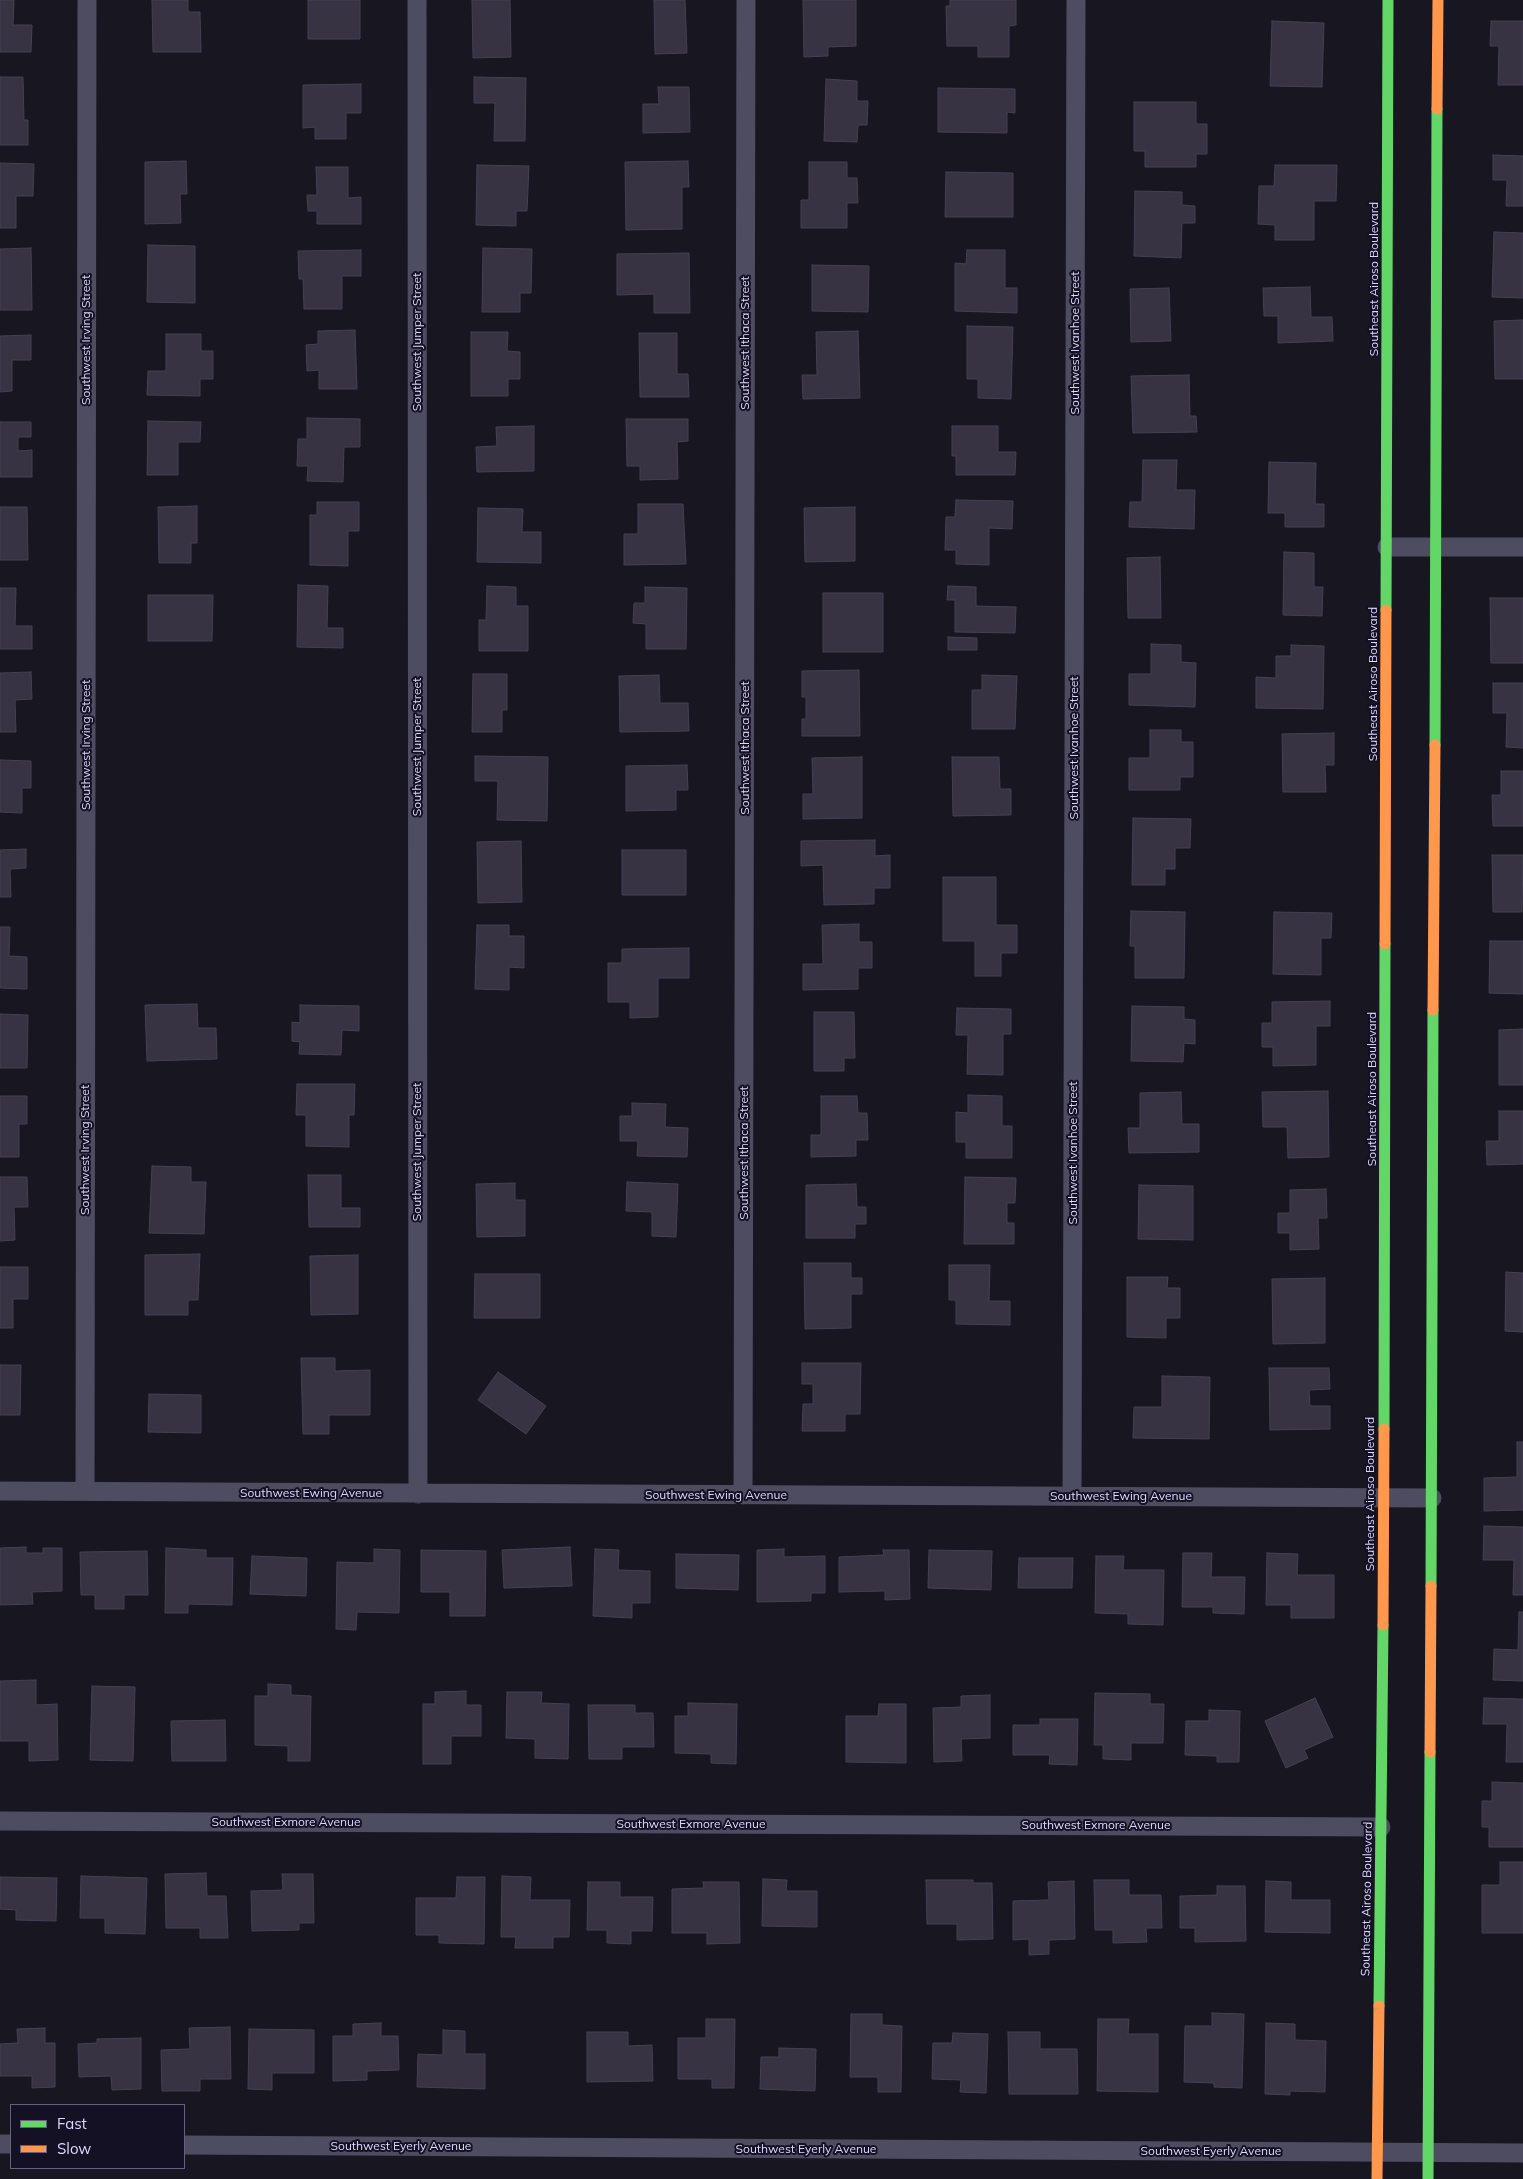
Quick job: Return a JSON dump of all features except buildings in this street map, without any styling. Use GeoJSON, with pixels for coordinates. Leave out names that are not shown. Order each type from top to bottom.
{"type":"FeatureCollection","features":[{"type":"Feature","properties":{"kind":"main road","name":"Southeast Airoso Boulevard"},"geometry":{"type":"LineString","coordinates":[[1377,2179],[1384,1498],[1388,0]]}},
{"type":"Feature","properties":{"kind":"main road"},"geometry":{"type":"LineString","coordinates":[[1428,2179],[1438,0]]}},
{"type":"Feature","properties":{"kind":"street","name":"Southwest Irving Street"},"geometry":{"type":"LineString","coordinates":[[85,1491],[87,0]]}},
{"type":"Feature","properties":{"kind":"street","name":"Southwest Jumper Street"},"geometry":{"type":"LineString","coordinates":[[417,0],[418,1494]]}},
{"type":"Feature","properties":{"kind":"street","name":"Southwest Ithaca Street"},"geometry":{"type":"LineString","coordinates":[[743,1496],[746,0]]}},
{"type":"Feature","properties":{"kind":"street","name":"Southwest Ivanhoe Street"},"geometry":{"type":"LineString","coordinates":[[1072,1495],[1076,0]]}},
{"type":"Feature","properties":{"kind":"street"},"geometry":{"type":"LineString","coordinates":[[1387,546],[1523,547]]}},
{"type":"Feature","properties":{"kind":"street","name":"Southwest Ewing Avenue"},"geometry":{"type":"LineString","coordinates":[[0,1491],[1432,1498]]}},
{"type":"Feature","properties":{"kind":"street","name":"Southwest Exmore Avenue"},"geometry":{"type":"LineString","coordinates":[[0,1821],[1381,1827]]}},
{"type":"Feature","properties":{"kind":"street","name":"Southwest Eyerly Avenue"},"geometry":{"type":"LineString","coordinates":[[185,2145],[1523,2153]]}},
{"type":"Feature","properties":{"kind":"traffic: fast"},"geometry":{"type":"LineString","coordinates":[[1386,610],[1388,0]]}},
{"type":"Feature","properties":{"kind":"traffic: fast"},"geometry":{"type":"LineString","coordinates":[[1435,745],[1437,109]]}},
{"type":"Feature","properties":{"kind":"traffic: fast"},"geometry":{"type":"LineString","coordinates":[[1384,1429],[1385,944]]}},
{"type":"Feature","properties":{"kind":"traffic: fast"},"geometry":{"type":"LineString","coordinates":[[1431,1586],[1433,1010]]}},
{"type":"Feature","properties":{"kind":"traffic: fast"},"geometry":{"type":"LineString","coordinates":[[1379,2006],[1383,1625]]}},
{"type":"Feature","properties":{"kind":"traffic: fast"},"geometry":{"type":"LineString","coordinates":[[1428,2179],[1430,1752]]}},
{"type":"Feature","properties":{"kind":"traffic: slow"},"geometry":{"type":"LineString","coordinates":[[1437,109],[1438,0]]}},
{"type":"Feature","properties":{"kind":"traffic: slow"},"geometry":{"type":"LineString","coordinates":[[1385,944],[1386,610]]}},
{"type":"Feature","properties":{"kind":"traffic: slow"},"geometry":{"type":"LineString","coordinates":[[1433,1010],[1435,745]]}},
{"type":"Feature","properties":{"kind":"traffic: slow"},"geometry":{"type":"LineString","coordinates":[[1383,1625],[1384,1429]]}},
{"type":"Feature","properties":{"kind":"traffic: slow"},"geometry":{"type":"LineString","coordinates":[[1430,1752],[1431,1586]]}},
{"type":"Feature","properties":{"kind":"traffic: slow"},"geometry":{"type":"LineString","coordinates":[[1377,2179],[1379,2006]]}}]}
